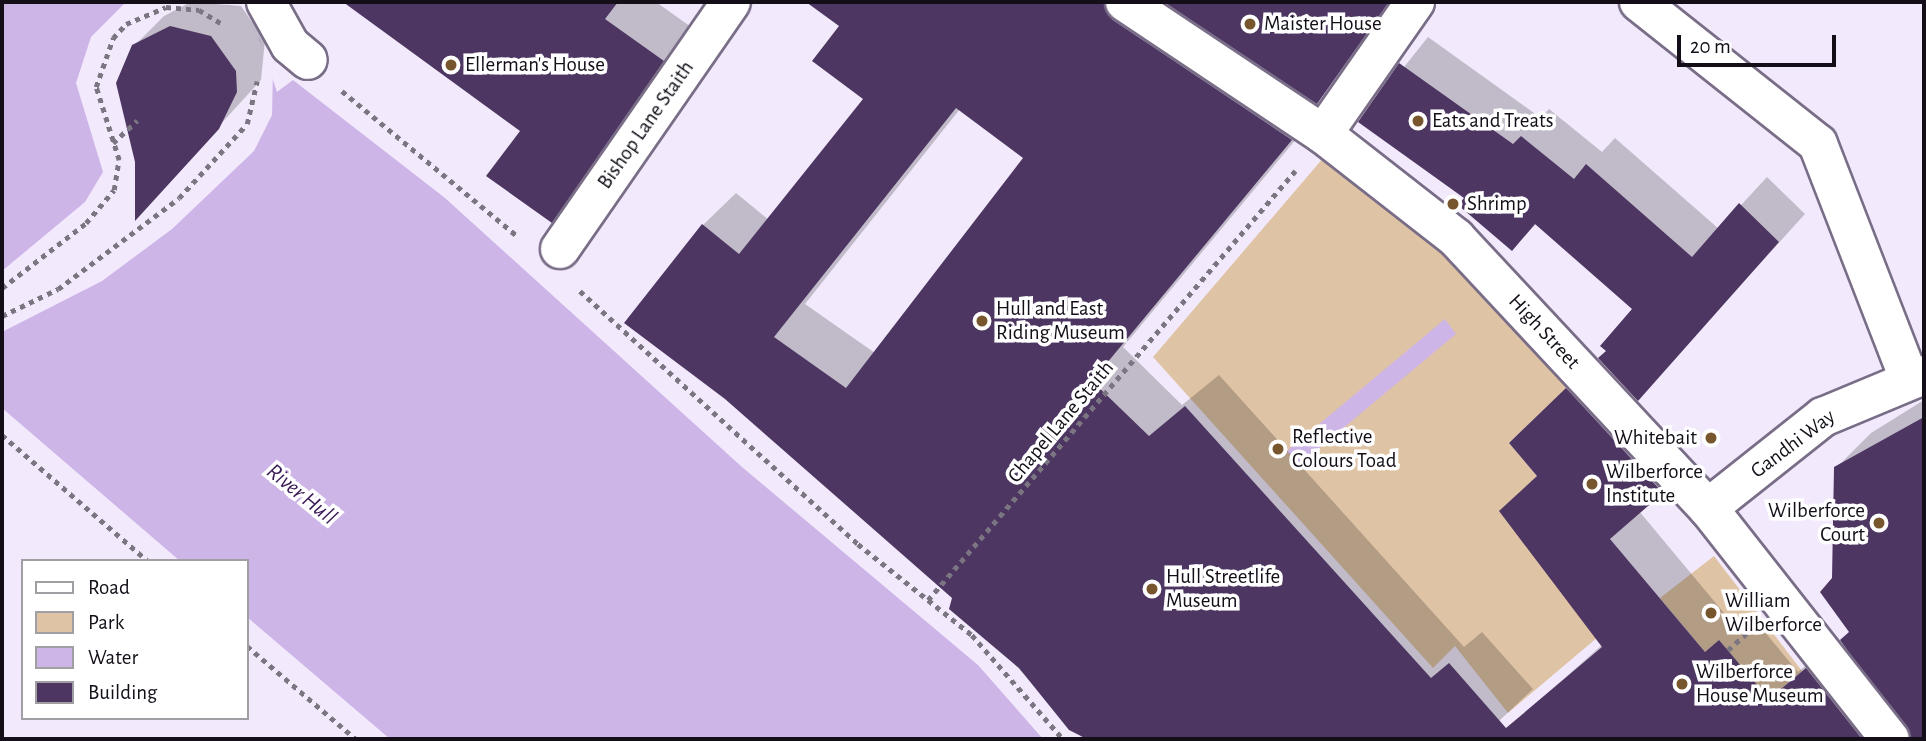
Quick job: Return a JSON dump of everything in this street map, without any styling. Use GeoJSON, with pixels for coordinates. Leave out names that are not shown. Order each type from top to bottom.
{"type":"FeatureCollection","features":[{"type":"Feature","properties":{"kind":"street"},"geometry":{"type":"LineString","coordinates":[[266,2],[290,45],[308,60]]}},
{"type":"Feature","properties":{"kind":"street","name":"Bishop Lane Staith"},"geometry":{"type":"LineString","coordinates":[[552,258],[731,2]]}},
{"type":"Feature","properties":{"kind":"street","name":"High Street"},"geometry":{"type":"LineString","coordinates":[[1125,2],[1323,134],[1456,238],[1708,508],[1890,739]]}},
{"type":"Feature","properties":{"kind":"street"},"geometry":{"type":"LineString","coordinates":[[1323,134],[1415,2]]}},
{"type":"Feature","properties":{"kind":"street"},"geometry":{"type":"LineString","coordinates":[[1639,2],[1818,144],[1917,377]]}},
{"type":"Feature","properties":{"kind":"street","name":"Gandhi Way"},"geometry":{"type":"LineString","coordinates":[[1708,508],[1823,417],[1917,377]]}},
{"type":"Feature","properties":{"kind":"path"},"geometry":{"type":"LineString","coordinates":[[2,288],[102,209],[119,176],[113,143],[97,103],[101,58],[126,24],[179,4],[215,18],[230,31]]}},
{"type":"Feature","properties":{"kind":"path"},"geometry":{"type":"LineString","coordinates":[[308,60],[552,258],[858,544],[972,635],[1063,739]]}},
{"type":"Feature","properties":{"kind":"path"},"geometry":{"type":"LineString","coordinates":[[2,316],[69,281],[179,198],[247,124],[255,106],[256,74]]}},
{"type":"Feature","properties":{"kind":"path"},"geometry":{"type":"LineString","coordinates":[[113,143],[137,121]]}},
{"type":"Feature","properties":{"kind":"path","name":"Chapel Lane Staith"},"geometry":{"type":"LineString","coordinates":[[928,600],[1323,134]]}},
{"type":"Feature","properties":{"kind":"path"},"geometry":{"type":"LineString","coordinates":[[2,435],[146,559]]}},
{"type":"Feature","properties":{"kind":"path"},"geometry":{"type":"LineString","coordinates":[[248,647],[356,739]]}},
{"type":"Feature","properties":{"kind":"green space"},"geometry":{"type":"Polygon","coordinates":[[[1324,157],[1481,285],[1573,382],[1509,443],[1537,476],[1598,637],[1508,713],[1455,646],[1433,668],[1153,357],[1324,157]]]}},
{"type":"Feature","properties":{"kind":"green space"},"geometry":{"type":"Polygon","coordinates":[[[1714,556],[1802,671],[1754,712],[1734,658],[1719,640],[1705,652],[1660,598],[1714,556]]]}},
{"type":"Feature","properties":{"kind":"water","name":"River Hull"},"geometry":{"type":"Polygon","coordinates":[[[2,2],[223,2],[235,9],[260,40],[277,92],[293,80],[445,198],[742,467],[978,665],[1043,739],[390,739],[248,618],[248,559],[178,559],[2,408],[2,2]]]}},
{"type":"Feature","properties":{"kind":"water"},"geometry":{"type":"Polygon","coordinates":[[[1445,319],[1456,334],[1299,465],[1287,451],[1445,319]]]}},
{"type":"Feature","properties":{"kind":"pier"},"geometry":{"type":"Polygon","coordinates":[[[126,2],[223,2],[235,9],[251,23],[273,69],[272,115],[254,151],[172,229],[102,281],[2,332],[2,271],[85,202],[103,172],[76,83],[91,37],[126,2]]]}},
{"type":"Feature","properties":{"kind":"building"},"geometry":{"type":"Polygon","coordinates":[[[343,2],[618,2],[605,19],[664,61],[552,223],[486,176],[520,131],[343,2]]]}},
{"type":"Feature","properties":{"kind":"building"},"geometry":{"type":"Polygon","coordinates":[[[806,2],[1103,2],[1113,20],[1292,140],[1092,381],[1149,436],[1185,406],[1431,678],[1449,663],[1506,728],[1602,647],[1499,511],[1537,476],[1509,443],[1566,388],[1663,493],[1610,539],[1705,652],[1719,640],[1769,699],[1806,668],[1862,739],[1087,739],[1069,730],[1019,668],[949,609],[952,598],[725,399],[624,323],[702,224],[739,254],[863,99],[812,61],[839,26],[806,2]],[[956,108],[774,337],[846,388],[1023,158],[956,108]]]}},
{"type":"Feature","properties":{"kind":"building"},"geometry":{"type":"Polygon","coordinates":[[[1164,2],[1389,2],[1317,104],[1164,2]]]}},
{"type":"Feature","properties":{"kind":"building"},"geometry":{"type":"Polygon","coordinates":[[[170,26],[211,36],[236,71],[237,92],[219,129],[135,221],[135,162],[116,83],[132,45],[170,26]]]}},
{"type":"Feature","properties":{"kind":"building"},"geometry":{"type":"Polygon","coordinates":[[[1399,63],[1513,144],[1521,136],[1574,179],[1586,164],[1692,257],[1739,203],[1779,242],[1638,401],[1598,358],[1606,351],[1600,346],[1632,309],[1535,224],[1512,251],[1458,205],[1464,198],[1358,122],[1399,63]]]}},
{"type":"Feature","properties":{"kind":"building","name":"Wilberforce Court"},"geometry":{"type":"Polygon","coordinates":[[[1924,417],[1924,739],[1911,739],[1840,640],[1849,632],[1820,592],[1832,578],[1834,467],[1924,417]]]}},
{"type":"Feature","properties":{"kind":"place","name":"Maister House"},"geometry":{"type":"Point","coordinates":[1250,24]}},
{"type":"Feature","properties":{"kind":"place","name":"Ellerman's House"},"geometry":{"type":"Point","coordinates":[451,65]}},
{"type":"Feature","properties":{"kind":"place","name":"Eats and Treats"},"geometry":{"type":"Point","coordinates":[1418,121]}},
{"type":"Feature","properties":{"kind":"place","name":"Shrimp"},"geometry":{"type":"Point","coordinates":[1453,204]}},
{"type":"Feature","properties":{"kind":"place","name":"Hull and East Riding Museum"},"geometry":{"type":"Point","coordinates":[982,321]}},
{"type":"Feature","properties":{"kind":"place","name":"Whitebait"},"geometry":{"type":"Point","coordinates":[1711,438]}},
{"type":"Feature","properties":{"kind":"place","name":"Reflective Colours Toad"},"geometry":{"type":"Point","coordinates":[1278,449]}},
{"type":"Feature","properties":{"kind":"place","name":"Wilberforce Institute"},"geometry":{"type":"Point","coordinates":[1592,484]}},
{"type":"Feature","properties":{"kind":"place","name":"Wilberforce Court"},"geometry":{"type":"Point","coordinates":[1879,523]}},
{"type":"Feature","properties":{"kind":"place","name":"Hull Streetlife Museum"},"geometry":{"type":"Point","coordinates":[1152,589]}},
{"type":"Feature","properties":{"kind":"place","name":"William Wilberforce"},"geometry":{"type":"Point","coordinates":[1711,613]}},
{"type":"Feature","properties":{"kind":"place","name":"Wilberforce House Museum"},"geometry":{"type":"Point","coordinates":[1682,684]}}]}
